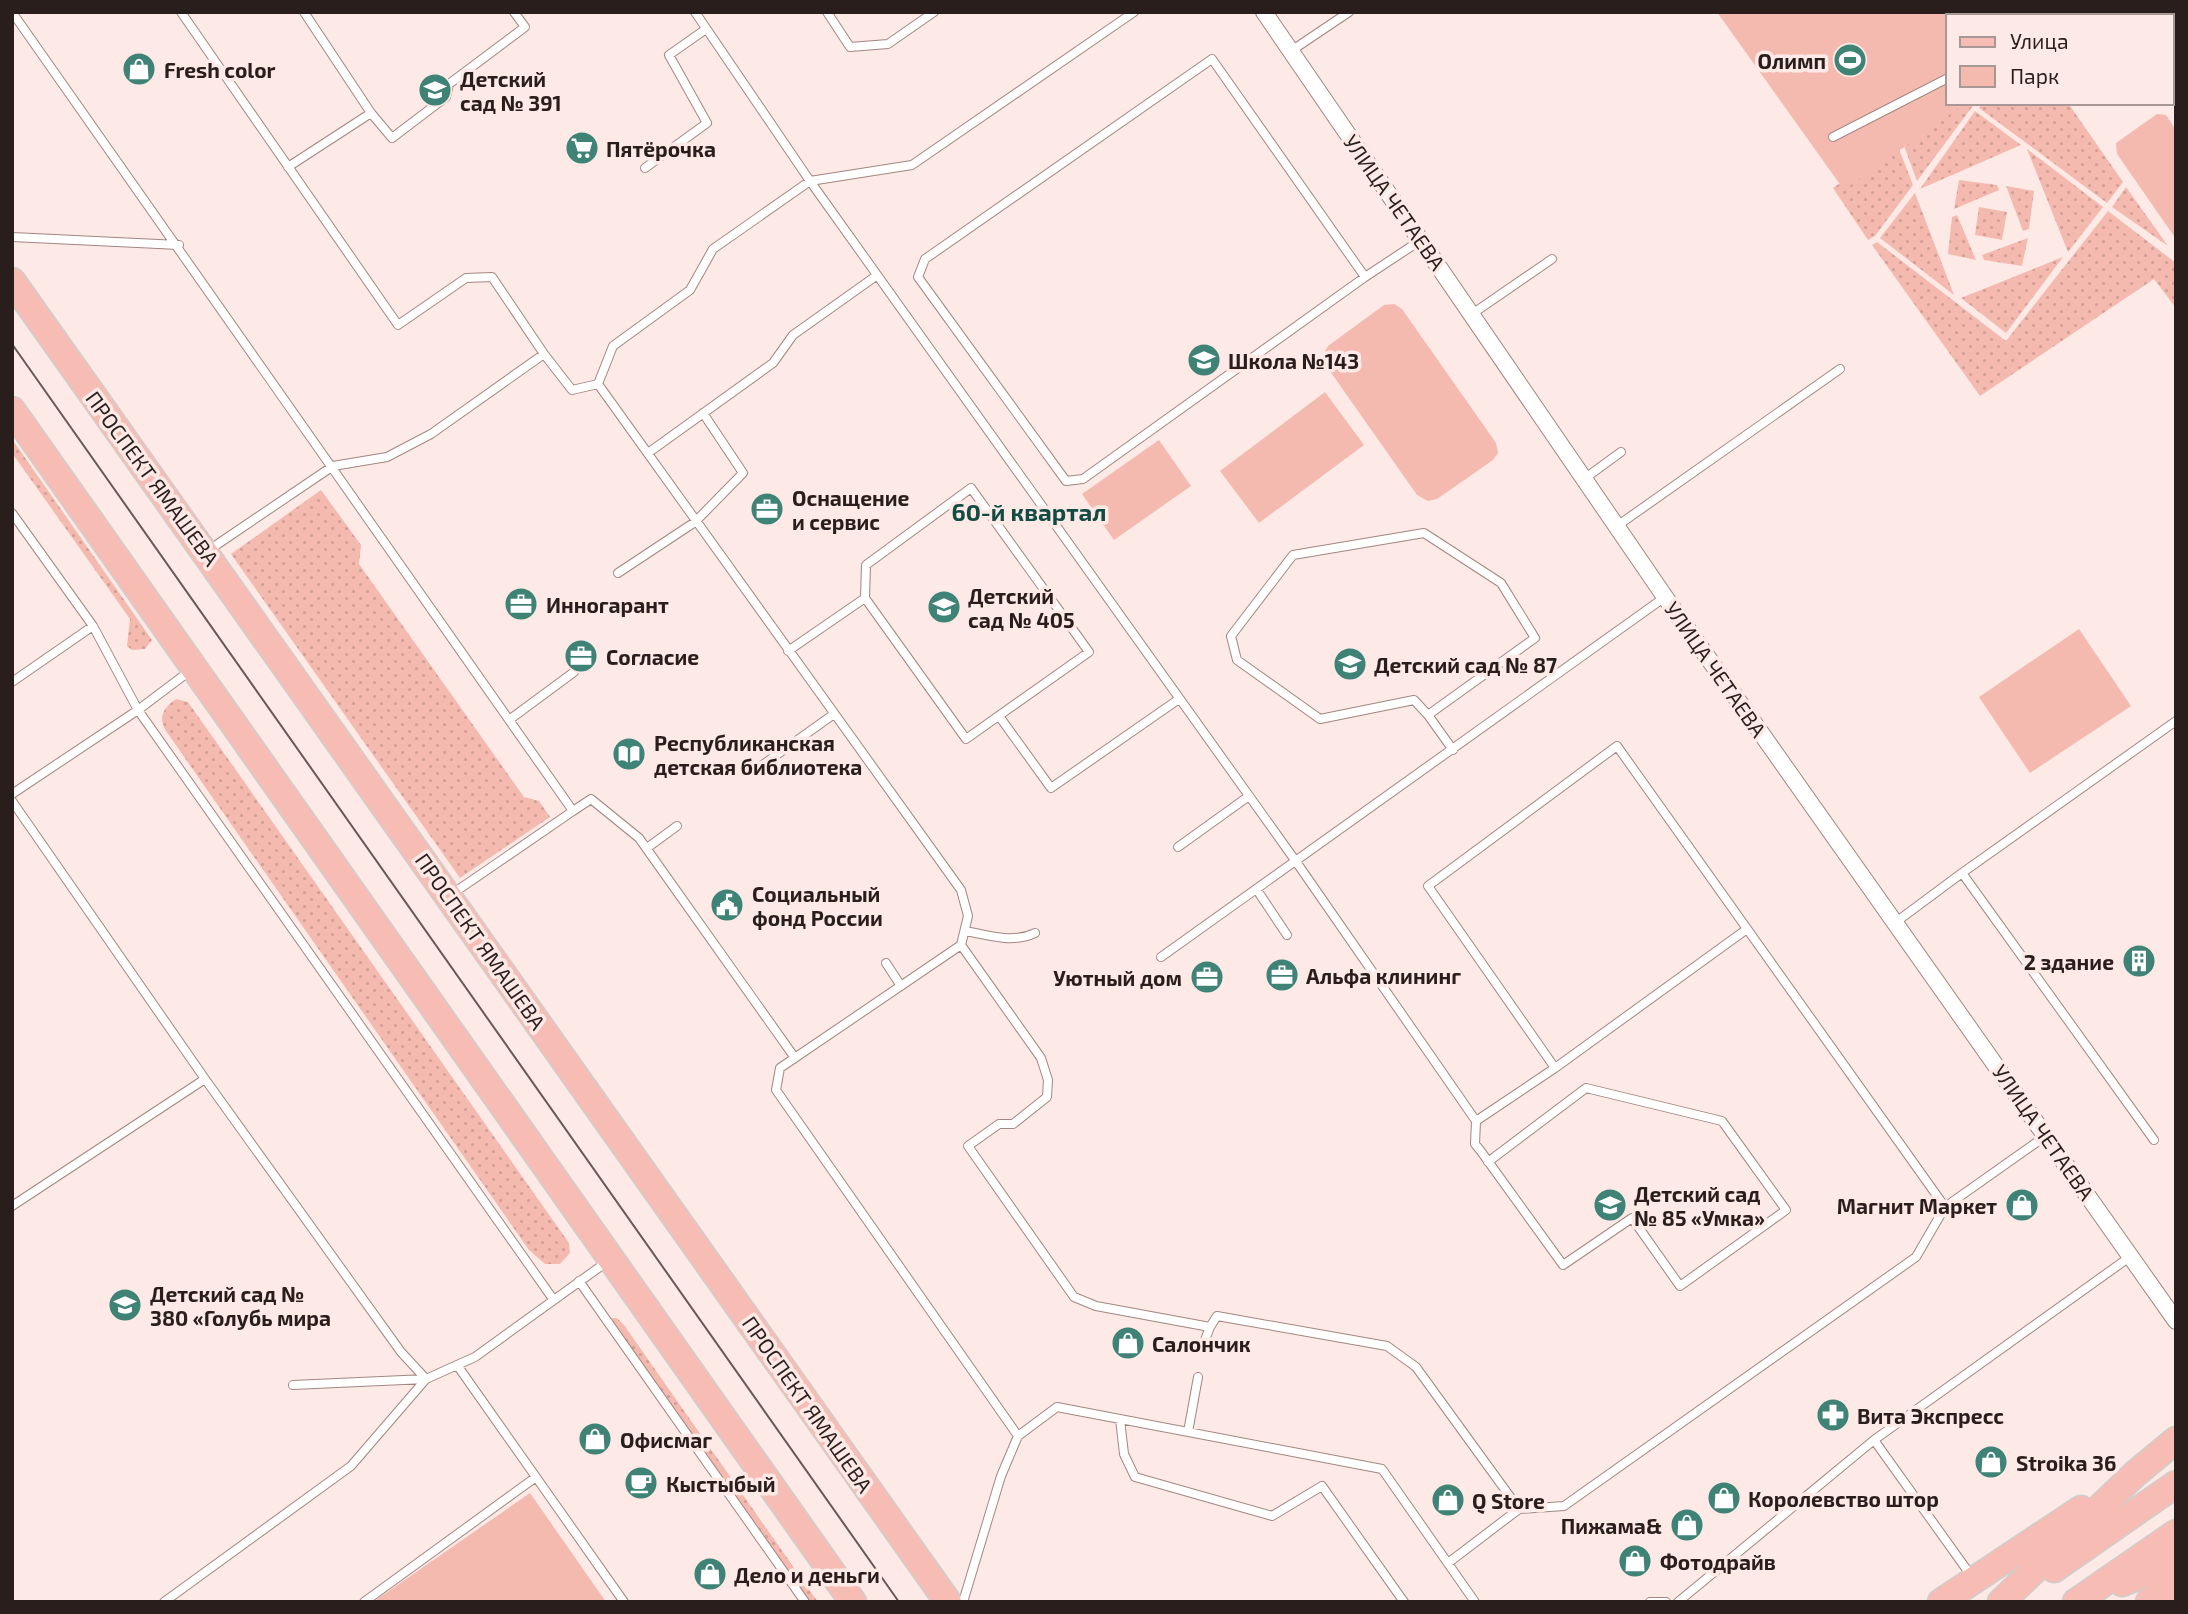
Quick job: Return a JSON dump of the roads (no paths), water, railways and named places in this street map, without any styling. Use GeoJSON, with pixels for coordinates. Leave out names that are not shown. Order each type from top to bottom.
{"type":"FeatureCollection","features":[{"type":"Feature","properties":{"kind":"main road","name":"ПРОСПЕКТ ЯМАШЕВА"},"geometry":{"type":"LineString","coordinates":[[12,281],[948,1602]]}},
{"type":"Feature","properties":{"kind":"main road"},"geometry":{"type":"LineString","coordinates":[[12,410],[853,1602]]}},
{"type":"Feature","properties":{"kind":"main road"},"geometry":{"type":"LineString","coordinates":[[2001,1602],[2135,1474],[2176,1440]]}},
{"type":"Feature","properties":{"kind":"main road"},"geometry":{"type":"LineString","coordinates":[[1941,1602],[2135,1474]]}},
{"type":"Feature","properties":{"kind":"main road"},"geometry":{"type":"LineString","coordinates":[[2007,1602],[2176,1484]]}},
{"type":"Feature","properties":{"kind":"main road"},"geometry":{"type":"LineString","coordinates":[[2077,1601],[2176,1533]]}},
{"type":"Feature","properties":{"kind":"main road"},"geometry":{"type":"LineString","coordinates":[[2077,1601],[2176,1561]]}},
{"type":"Feature","properties":{"kind":"main road"},"geometry":{"type":"LineString","coordinates":[[2148,1602],[2176,1583]]}},
{"type":"Feature","properties":{"kind":"street","name":"УЛИЦА ЧЕТАЕВА"},"geometry":{"type":"LineString","coordinates":[[1265,13],[1665,597],[2176,1321]]}},
{"type":"Feature","properties":{"kind":"lane"},"geometry":{"type":"LineString","coordinates":[[12,12],[179,246],[573,811]]}},
{"type":"Feature","properties":{"kind":"lane"},"geometry":{"type":"LineString","coordinates":[[181,12],[398,325],[466,278],[492,277],[572,390],[598,384]]}},
{"type":"Feature","properties":{"kind":"lane"},"geometry":{"type":"LineString","coordinates":[[304,12],[370,113],[392,138],[446,97],[449,84],[525,27],[514,12]]}},
{"type":"Feature","properties":{"kind":"lane"},"geometry":{"type":"LineString","coordinates":[[695,12],[876,276],[1297,863],[1476,1121],[1475,1144],[1488,1162],[1563,1265],[1632,1218],[1680,1286],[1786,1210],[1722,1121],[1586,1088],[1488,1162]]}},
{"type":"Feature","properties":{"kind":"lane"},"geometry":{"type":"LineString","coordinates":[[827,12],[850,47],[888,44],[934,12]]}},
{"type":"Feature","properties":{"kind":"lane"},"geometry":{"type":"LineString","coordinates":[[598,384],[613,346],[690,290],[713,249],[810,181],[912,165],[1134,12]]}},
{"type":"Feature","properties":{"kind":"lane"},"geometry":{"type":"LineString","coordinates":[[1292,51],[1349,12]]}},
{"type":"Feature","properties":{"kind":"lane"},"geometry":{"type":"LineString","coordinates":[[645,168],[707,123],[669,55],[706,29]]}},
{"type":"Feature","properties":{"kind":"lane"},"geometry":{"type":"LineString","coordinates":[[1365,277],[1212,59],[925,259],[918,277],[1066,481],[1083,479],[1365,277],[1421,240]]}},
{"type":"Feature","properties":{"kind":"lane"},"geometry":{"type":"LineString","coordinates":[[1833,138],[1946,79]]}},
{"type":"Feature","properties":{"kind":"lane"},"geometry":{"type":"LineString","coordinates":[[288,167],[370,113]]}},
{"type":"Feature","properties":{"kind":"lane"},"geometry":{"type":"LineString","coordinates":[[12,237],[179,246]]}},
{"type":"Feature","properties":{"kind":"lane"},"geometry":{"type":"LineString","coordinates":[[1472,314],[1552,260]]}},
{"type":"Feature","properties":{"kind":"lane"},"geometry":{"type":"LineString","coordinates":[[648,453],[773,363],[793,334],[876,276]]}},
{"type":"Feature","properties":{"kind":"lane"},"geometry":{"type":"LineString","coordinates":[[206,552],[333,466],[387,457],[431,433],[544,354]]}},
{"type":"Feature","properties":{"kind":"lane"},"geometry":{"type":"LineString","coordinates":[[1617,526],[1840,369]]}},
{"type":"Feature","properties":{"kind":"lane"},"geometry":{"type":"LineString","coordinates":[[598,384],[961,890],[968,916],[961,945],[780,1068],[776,1090],[1018,1436]]}},
{"type":"Feature","properties":{"kind":"lane"},"geometry":{"type":"LineString","coordinates":[[618,573],[695,522],[743,473],[703,414]]}},
{"type":"Feature","properties":{"kind":"lane"},"geometry":{"type":"LineString","coordinates":[[1584,479],[1621,452]]}},
{"type":"Feature","properties":{"kind":"lane"},"geometry":{"type":"LineString","coordinates":[[971,488],[1089,652],[966,739],[864,598],[866,565],[971,488]]}},
{"type":"Feature","properties":{"kind":"lane"},"geometry":{"type":"LineString","coordinates":[[12,513],[93,626],[138,710],[553,1298]]}},
{"type":"Feature","properties":{"kind":"lane"},"geometry":{"type":"LineString","coordinates":[[1428,715],[1535,638],[1501,583],[1424,533],[1293,555],[1231,636],[1237,660],[1320,719],[1414,700],[1453,750]]}},
{"type":"Feature","properties":{"kind":"lane"},"geometry":{"type":"LineString","coordinates":[[1161,957],[1297,863],[1665,597]]}},
{"type":"Feature","properties":{"kind":"lane"},"geometry":{"type":"LineString","coordinates":[[788,651],[864,598]]}},
{"type":"Feature","properties":{"kind":"lane"},"geometry":{"type":"LineString","coordinates":[[12,682],[93,626]]}},
{"type":"Feature","properties":{"kind":"lane"},"geometry":{"type":"LineString","coordinates":[[12,794],[138,710],[195,667]]}},
{"type":"Feature","properties":{"kind":"lane"},"geometry":{"type":"LineString","coordinates":[[509,720],[574,672]]}},
{"type":"Feature","properties":{"kind":"lane"},"geometry":{"type":"LineString","coordinates":[[999,716],[1051,788],[1179,699]]}},
{"type":"Feature","properties":{"kind":"lane"},"geometry":{"type":"LineString","coordinates":[[761,766],[834,714]]}},
{"type":"Feature","properties":{"kind":"lane"},"geometry":{"type":"LineString","coordinates":[[1896,922],[2176,721]]}},
{"type":"Feature","properties":{"kind":"lane"},"geometry":{"type":"LineString","coordinates":[[1555,1068],[1428,886],[1617,746],[1945,1208]]}},
{"type":"Feature","properties":{"kind":"lane"},"geometry":{"type":"LineString","coordinates":[[1178,847],[1249,796]]}},
{"type":"Feature","properties":{"kind":"lane"},"geometry":{"type":"LineString","coordinates":[[450,896],[591,799],[639,838],[795,1058]]}},
{"type":"Feature","properties":{"kind":"lane"},"geometry":{"type":"LineString","coordinates":[[12,801],[205,1079],[401,1352],[426,1379]]}},
{"type":"Feature","properties":{"kind":"lane"},"geometry":{"type":"LineString","coordinates":[[646,848],[677,826]]}},
{"type":"Feature","properties":{"kind":"lane"},"geometry":{"type":"LineString","coordinates":[[1962,873],[2154,1140]]}},
{"type":"Feature","properties":{"kind":"lane"},"geometry":{"type":"LineString","coordinates":[[1257,890],[1287,935]]}},
{"type":"Feature","properties":{"kind":"lane"},"geometry":{"type":"LineString","coordinates":[[1476,1121],[1555,1068],[1747,929]]}},
{"type":"Feature","properties":{"kind":"lane"},"geometry":{"type":"LineString","coordinates":[[965,931],[1013,940],[1021,940],[1035,933]]}},
{"type":"Feature","properties":{"kind":"lane"},"geometry":{"type":"LineString","coordinates":[[961,945],[1041,1058],[1048,1080],[1047,1097],[1013,1124],[999,1124],[968,1146],[1074,1297],[1096,1306],[1210,1327]]}},
{"type":"Feature","properties":{"kind":"lane"},"geometry":{"type":"LineString","coordinates":[[886,963],[901,986]]}},
{"type":"Feature","properties":{"kind":"lane"},"geometry":{"type":"LineString","coordinates":[[12,1206],[205,1079]]}},
{"type":"Feature","properties":{"kind":"lane"},"geometry":{"type":"LineString","coordinates":[[1448,1563],[1519,1509],[1564,1506],[1916,1257],[1945,1208],[2047,1135]]}},
{"type":"Feature","properties":{"kind":"lane"},"geometry":{"type":"LineString","coordinates":[[1678,1602],[1874,1440],[2131,1256]]}},
{"type":"Feature","properties":{"kind":"lane"},"geometry":{"type":"LineString","coordinates":[[293,1385],[426,1379],[475,1356],[610,1259]]}},
{"type":"Feature","properties":{"kind":"lane"},"geometry":{"type":"LineString","coordinates":[[579,1281],[805,1602]]}},
{"type":"Feature","properties":{"kind":"lane"},"geometry":{"type":"LineString","coordinates":[[1203,1345],[1217,1316],[1387,1346],[1416,1367],[1519,1509]]}},
{"type":"Feature","properties":{"kind":"lane"},"geometry":{"type":"LineString","coordinates":[[457,1365],[624,1602]]}},
{"type":"Feature","properties":{"kind":"lane"},"geometry":{"type":"LineString","coordinates":[[1188,1432],[1198,1377]]}},
{"type":"Feature","properties":{"kind":"lane"},"geometry":{"type":"LineString","coordinates":[[164,1602],[351,1466],[426,1379]]}},
{"type":"Feature","properties":{"kind":"lane"},"geometry":{"type":"LineString","coordinates":[[963,1602],[1001,1476],[1018,1436],[1057,1407],[1382,1469],[1475,1602]]}},
{"type":"Feature","properties":{"kind":"lane"},"geometry":{"type":"LineString","coordinates":[[1120,1419],[1124,1454],[1135,1477],[1272,1516],[1322,1486],[1404,1602]]}},
{"type":"Feature","properties":{"kind":"lane"},"geometry":{"type":"LineString","coordinates":[[1874,1440],[1973,1579]]}},
{"type":"Feature","properties":{"kind":"lane"},"geometry":{"type":"LineString","coordinates":[[364,1602],[536,1477]]}},
{"type":"Feature","properties":{"kind":"lane"},"geometry":{"type":"LineString","coordinates":[[1650,1602],[1666,1602]]}},
{"type":"Feature","properties":{"kind":"tram line"},"geometry":{"type":"LineString","coordinates":[[12,344],[899,1602]]}},
{"type":"Feature","properties":{"kind":"place","name":"Олимп"},"geometry":{"type":"Point","coordinates":[1850,60]}},
{"type":"Feature","properties":{"kind":"place","name":"Fresh color"},"geometry":{"type":"Point","coordinates":[139,69]}},
{"type":"Feature","properties":{"kind":"place","name":"Детский сад № 391"},"geometry":{"type":"Point","coordinates":[435,90]}},
{"type":"Feature","properties":{"kind":"place","name":"Пятёрочка"},"geometry":{"type":"Point","coordinates":[582,148]}},
{"type":"Feature","properties":{"kind":"place","name":"Школа №143"},"geometry":{"type":"Point","coordinates":[1204,360]}},
{"type":"Feature","properties":{"kind":"place","name":"Оснащение и сервис"},"geometry":{"type":"Point","coordinates":[767,509]}},
{"type":"Feature","properties":{"kind":"place","name":"Инногарант"},"geometry":{"type":"Point","coordinates":[521,604]}},
{"type":"Feature","properties":{"kind":"place","name":"Детский сад № 405"},"geometry":{"type":"Point","coordinates":[944,607]}},
{"type":"Feature","properties":{"kind":"place","name":"Согласие"},"geometry":{"type":"Point","coordinates":[581,656]}},
{"type":"Feature","properties":{"kind":"place","name":"Детский сад № 87"},"geometry":{"type":"Point","coordinates":[1350,664]}},
{"type":"Feature","properties":{"kind":"place","name":"Республиканская детская библиотека"},"geometry":{"type":"Point","coordinates":[629,754]}},
{"type":"Feature","properties":{"kind":"place","name":"Социальный фонд России"},"geometry":{"type":"Point","coordinates":[727,905]}},
{"type":"Feature","properties":{"kind":"place","name":"2 здание"},"geometry":{"type":"Point","coordinates":[2139,961]}},
{"type":"Feature","properties":{"kind":"place","name":"Альфа клининг"},"geometry":{"type":"Point","coordinates":[1282,975]}},
{"type":"Feature","properties":{"kind":"place","name":"Уютный дом"},"geometry":{"type":"Point","coordinates":[1207,977]}},
{"type":"Feature","properties":{"kind":"place","name":"Детский сад № 85 «Умка»"},"geometry":{"type":"Point","coordinates":[1610,1205]}},
{"type":"Feature","properties":{"kind":"place","name":"Магнит Маркет"},"geometry":{"type":"Point","coordinates":[2022,1205]}},
{"type":"Feature","properties":{"kind":"place","name":"Детский сад № 380 «Голубь мира"},"geometry":{"type":"Point","coordinates":[125,1305]}},
{"type":"Feature","properties":{"kind":"place","name":"Салончик"},"geometry":{"type":"Point","coordinates":[1128,1343]}},
{"type":"Feature","properties":{"kind":"place","name":"Вита Экспресс"},"geometry":{"type":"Point","coordinates":[1833,1415]}},
{"type":"Feature","properties":{"kind":"place","name":"Офисмаг"},"geometry":{"type":"Point","coordinates":[595,1439]}},
{"type":"Feature","properties":{"kind":"place","name":"Stroika 36"},"geometry":{"type":"Point","coordinates":[1991,1462]}},
{"type":"Feature","properties":{"kind":"place","name":"Кыстыбый"},"geometry":{"type":"Point","coordinates":[641,1483]}},
{"type":"Feature","properties":{"kind":"place","name":"Королевство штор"},"geometry":{"type":"Point","coordinates":[1724,1498]}},
{"type":"Feature","properties":{"kind":"place","name":"Q Store"},"geometry":{"type":"Point","coordinates":[1448,1500]}},
{"type":"Feature","properties":{"kind":"place","name":"Пижама&"},"geometry":{"type":"Point","coordinates":[1687,1525]}},
{"type":"Feature","properties":{"kind":"place","name":"Фотодрайв"},"geometry":{"type":"Point","coordinates":[1635,1561]}},
{"type":"Feature","properties":{"kind":"place","name":"Дело и деньги"},"geometry":{"type":"Point","coordinates":[710,1574]}},
{"type":"Feature","properties":{"kind":"district","name":"60-й квартал"},"geometry":{"type":"Point","coordinates":[1029,511]}}]}
